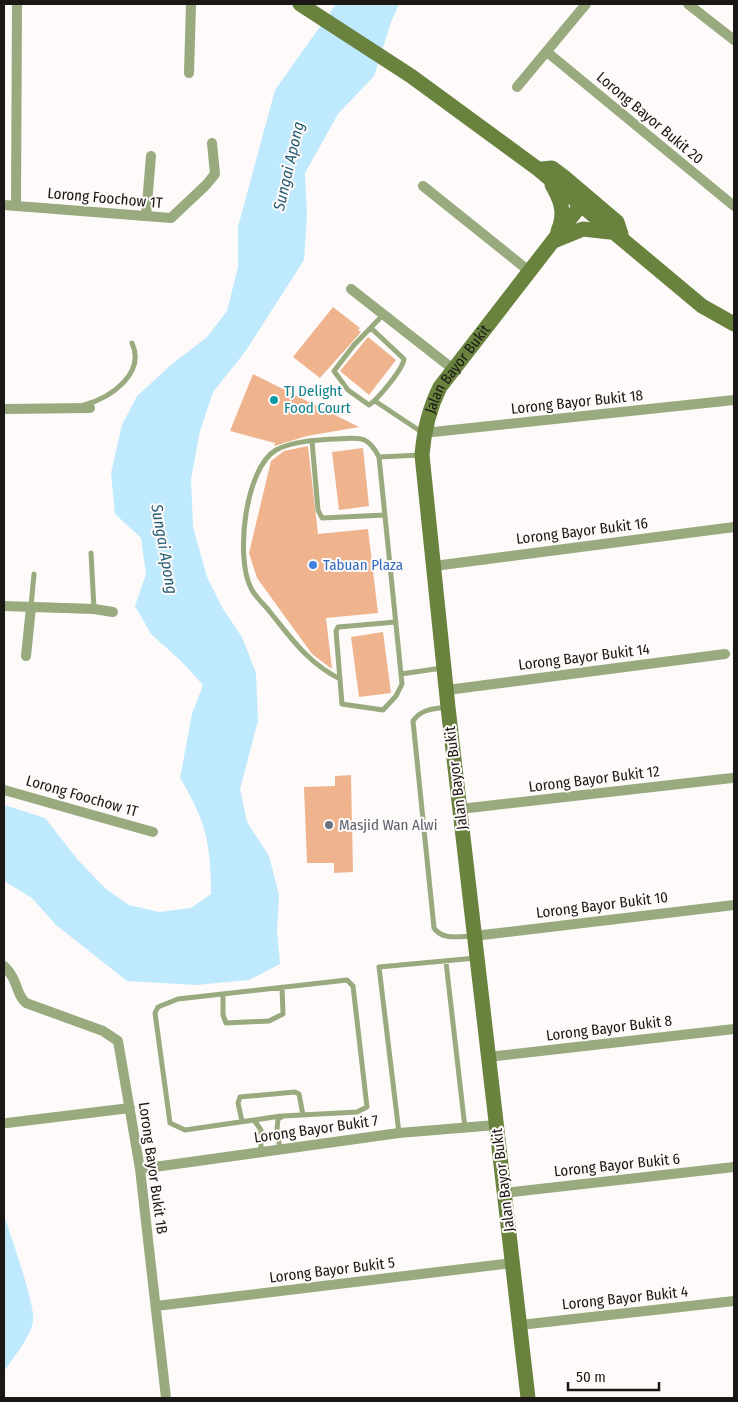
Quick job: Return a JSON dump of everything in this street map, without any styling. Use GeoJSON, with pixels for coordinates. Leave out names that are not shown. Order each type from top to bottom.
{"type":"FeatureCollection","features":[{"type":"Feature","properties":{"kind":"street"},"geometry":{"type":"LineString","coordinates":[[16,205],[17,4]]}},
{"type":"Feature","properties":{"kind":"street"},"geometry":{"type":"LineString","coordinates":[[189,73],[191,4]]}},
{"type":"Feature","properties":{"kind":"street"},"geometry":{"type":"LineString","coordinates":[[517,87],[586,4]]}},
{"type":"Feature","properties":{"kind":"street"},"geometry":{"type":"LineString","coordinates":[[688,4],[734,40]]}},
{"type":"Feature","properties":{"kind":"street"},"geometry":{"type":"LineString","coordinates":[[305,7],[411,76],[542,172],[580,206],[702,306],[734,324]]}},
{"type":"Feature","properties":{"kind":"street","name":"Lorong Bayor Bukit 20"},"geometry":{"type":"LineString","coordinates":[[547,52],[734,206]]}},
{"type":"Feature","properties":{"kind":"street","name":"Lorong Foochow 1T"},"geometry":{"type":"LineString","coordinates":[[4,205],[171,218],[206,185],[214,174],[212,143]]}},
{"type":"Feature","properties":{"kind":"street"},"geometry":{"type":"LineString","coordinates":[[146,216],[151,156]]}},
{"type":"Feature","properties":{"kind":"street"},"geometry":{"type":"LineString","coordinates":[[542,172],[552,168],[564,177],[617,222],[618,236]]}},
{"type":"Feature","properties":{"kind":"street"},"geometry":{"type":"LineString","coordinates":[[542,172],[562,204],[562,222],[552,242]]}},
{"type":"Feature","properties":{"kind":"street"},"geometry":{"type":"LineString","coordinates":[[423,186],[529,271]]}},
{"type":"Feature","properties":{"kind":"street","name":"Jalan Bayor Bukit"},"geometry":{"type":"LineString","coordinates":[[528,1398],[448,707],[422,455],[424,433],[431,407],[440,387],[580,206]]}},
{"type":"Feature","properties":{"kind":"street"},"geometry":{"type":"LineString","coordinates":[[552,242],[583,229],[618,236]]}},
{"type":"Feature","properties":{"kind":"street"},"geometry":{"type":"LineString","coordinates":[[352,289],[453,369]]}},
{"type":"Feature","properties":{"kind":"street","name":"Lorong Bayor Bukit 18"},"geometry":{"type":"LineString","coordinates":[[424,433],[734,400]]}},
{"type":"Feature","properties":{"kind":"street"},"geometry":{"type":"LineString","coordinates":[[4,409],[90,408]]}},
{"type":"Feature","properties":{"kind":"street","name":"Lorong Bayor Bukit 16"},"geometry":{"type":"LineString","coordinates":[[434,566],[734,527]]}},
{"type":"Feature","properties":{"kind":"street"},"geometry":{"type":"LineString","coordinates":[[4,606],[94,608],[113,612]]}},
{"type":"Feature","properties":{"kind":"street"},"geometry":{"type":"LineString","coordinates":[[26,656],[31,607]]}},
{"type":"Feature","properties":{"kind":"street","name":"Lorong Bayor Bukit 14"},"geometry":{"type":"LineString","coordinates":[[447,690],[725,654]]}},
{"type":"Feature","properties":{"kind":"street","name":"Lorong Bayor Bukit 12"},"geometry":{"type":"LineString","coordinates":[[460,809],[732,778]]}},
{"type":"Feature","properties":{"kind":"street","name":"Lorong Foochow 1T"},"geometry":{"type":"LineString","coordinates":[[4,790],[153,832]]}},
{"type":"Feature","properties":{"kind":"street","name":"Lorong Bayor Bukit 10"},"geometry":{"type":"LineString","coordinates":[[474,936],[734,905]]}},
{"type":"Feature","properties":{"kind":"street","name":"Lorong Bayor Bukit 1B"},"geometry":{"type":"LineString","coordinates":[[4,966],[16,980],[21,999],[26,1003],[103,1031],[118,1041],[140,1169],[166,1398]]}},
{"type":"Feature","properties":{"kind":"street","name":"Lorong Bayor Bukit 8"},"geometry":{"type":"LineString","coordinates":[[488,1057],[734,1029]]}},
{"type":"Feature","properties":{"kind":"street"},"geometry":{"type":"LineString","coordinates":[[7,1123],[130,1108]]}},
{"type":"Feature","properties":{"kind":"street","name":"Lorong Bayor Bukit 7"},"geometry":{"type":"LineString","coordinates":[[140,1169],[400,1133],[496,1126]]}},
{"type":"Feature","properties":{"kind":"street","name":"Lorong Bayor Bukit 6"},"geometry":{"type":"LineString","coordinates":[[504,1193],[734,1167]]}},
{"type":"Feature","properties":{"kind":"street","name":"Lorong Bayor Bukit 5"},"geometry":{"type":"LineString","coordinates":[[156,1306],[512,1264]]}},
{"type":"Feature","properties":{"kind":"street","name":"Lorong Bayor Bukit 4"},"geometry":{"type":"LineString","coordinates":[[520,1325],[734,1301]]}},
{"type":"Feature","properties":{"kind":"lane"},"geometry":{"type":"LineString","coordinates":[[372,328],[404,359],[404,364],[375,401],[369,405],[348,390],[334,371],[354,345],[383,315]]}},
{"type":"Feature","properties":{"kind":"lane"},"geometry":{"type":"LineString","coordinates":[[77,407],[100,400],[120,387],[130,372],[134,361],[136,351],[132,343]]}},
{"type":"Feature","properties":{"kind":"lane"},"geometry":{"type":"LineString","coordinates":[[375,401],[424,433]]}},
{"type":"Feature","properties":{"kind":"lane"},"geometry":{"type":"LineString","coordinates":[[340,680],[312,662],[251,588],[245,569],[242,547],[244,524],[251,495],[264,460],[277,450],[312,441],[363,438],[372,444],[379,457],[396,622],[402,684],[396,696],[383,710],[342,704],[340,680],[336,632],[338,627],[396,622]]}},
{"type":"Feature","properties":{"kind":"lane"},"geometry":{"type":"LineString","coordinates":[[312,441],[318,510],[322,518],[385,516]]}},
{"type":"Feature","properties":{"kind":"lane"},"geometry":{"type":"LineString","coordinates":[[379,457],[422,455]]}},
{"type":"Feature","properties":{"kind":"lane"},"geometry":{"type":"LineString","coordinates":[[91,553],[94,608]]}},
{"type":"Feature","properties":{"kind":"lane"},"geometry":{"type":"LineString","coordinates":[[31,607],[34,574]]}},
{"type":"Feature","properties":{"kind":"lane"},"geometry":{"type":"LineString","coordinates":[[401,674],[445,668]]}},
{"type":"Feature","properties":{"kind":"lane"},"geometry":{"type":"LineString","coordinates":[[448,707],[417,714],[413,721],[434,928],[438,934],[444,936],[474,936]]}},
{"type":"Feature","properties":{"kind":"lane"},"geometry":{"type":"LineString","coordinates":[[400,1133],[379,967],[477,958]]}},
{"type":"Feature","properties":{"kind":"lane"},"geometry":{"type":"LineString","coordinates":[[446,962],[465,1129]]}},
{"type":"Feature","properties":{"kind":"lane"},"geometry":{"type":"LineString","coordinates":[[347,980],[353,986],[367,1108],[357,1112],[283,1116],[185,1130],[170,1123],[167,1116],[155,1013],[158,1008],[178,999],[223,994],[347,980]]}},
{"type":"Feature","properties":{"kind":"lane"},"geometry":{"type":"LineString","coordinates":[[223,994],[223,1015],[226,1023],[268,1021],[279,1018],[283,1014],[282,987]]}},
{"type":"Feature","properties":{"kind":"lane"},"geometry":{"type":"LineString","coordinates":[[242,1122],[238,1102],[240,1097],[295,1092],[299,1094],[303,1115]]}},
{"type":"Feature","properties":{"kind":"lane"},"geometry":{"type":"LineString","coordinates":[[280,1150],[276,1129],[278,1119],[283,1116]]}},
{"type":"Feature","properties":{"kind":"lane"},"geometry":{"type":"LineString","coordinates":[[254,1120],[261,1130],[261,1152]]}},
{"type":"Feature","properties":{"kind":"water","name":"Sungai Apong"},"geometry":{"type":"Polygon","coordinates":[[[336,4],[399,4],[391,22],[374,76],[338,114],[305,173],[307,216],[304,260],[245,352],[213,392],[200,431],[191,479],[193,527],[207,577],[223,609],[242,637],[256,673],[258,721],[240,789],[247,822],[269,856],[279,895],[277,932],[280,964],[249,980],[196,985],[127,981],[56,925],[32,898],[4,881],[4,805],[45,818],[78,860],[106,889],[129,905],[159,912],[191,908],[211,894],[210,861],[205,833],[196,807],[180,778],[192,714],[203,685],[181,661],[151,634],[135,606],[146,574],[141,538],[115,514],[111,473],[122,425],[137,396],[172,364],[207,337],[227,311],[238,267],[238,227],[275,90],[336,4]]]}},
{"type":"Feature","properties":{"kind":"water"},"geometry":{"type":"Polygon","coordinates":[[[4,1215],[27,1286],[33,1321],[32,1327],[17,1354],[4,1371],[4,1215]]]}},
{"type":"Feature","properties":{"kind":"building"},"geometry":{"type":"Polygon","coordinates":[[[333,307],[360,328],[358,330],[361,332],[320,378],[293,357],[333,307]]]}},
{"type":"Feature","properties":{"kind":"building"},"geometry":{"type":"Polygon","coordinates":[[[368,337],[396,360],[369,395],[340,371],[368,337]]]}},
{"type":"Feature","properties":{"kind":"building","name":"TJ Delight Food Court"},"geometry":{"type":"Polygon","coordinates":[[[253,374],[359,427],[307,436],[274,446],[275,443],[230,431],[253,374]]]}},
{"type":"Feature","properties":{"kind":"building","name":"Tabuan Plaza"},"geometry":{"type":"Polygon","coordinates":[[[308,446],[318,534],[368,529],[378,613],[326,618],[332,669],[312,654],[257,578],[249,553],[271,461],[284,451],[308,446]]]}},
{"type":"Feature","properties":{"kind":"building"},"geometry":{"type":"Polygon","coordinates":[[[363,448],[369,506],[339,510],[332,452],[363,448]]]}},
{"type":"Feature","properties":{"kind":"building"},"geometry":{"type":"Polygon","coordinates":[[[383,632],[391,693],[359,697],[351,637],[383,632]]]}},
{"type":"Feature","properties":{"kind":"building","name":"Masjid Wan Alwi"},"geometry":{"type":"Polygon","coordinates":[[[351,775],[353,872],[334,873],[334,863],[307,863],[304,787],[335,786],[335,776],[351,775]]]}},
{"type":"Feature","properties":{"kind":"place","name":"TJ Delight Food Court"},"geometry":{"type":"Point","coordinates":[274,400]}},
{"type":"Feature","properties":{"kind":"place","name":"Tabuan Plaza"},"geometry":{"type":"Point","coordinates":[313,565]}},
{"type":"Feature","properties":{"kind":"place","name":"Masjid Wan Alwi"},"geometry":{"type":"Point","coordinates":[329,825]}}]}
